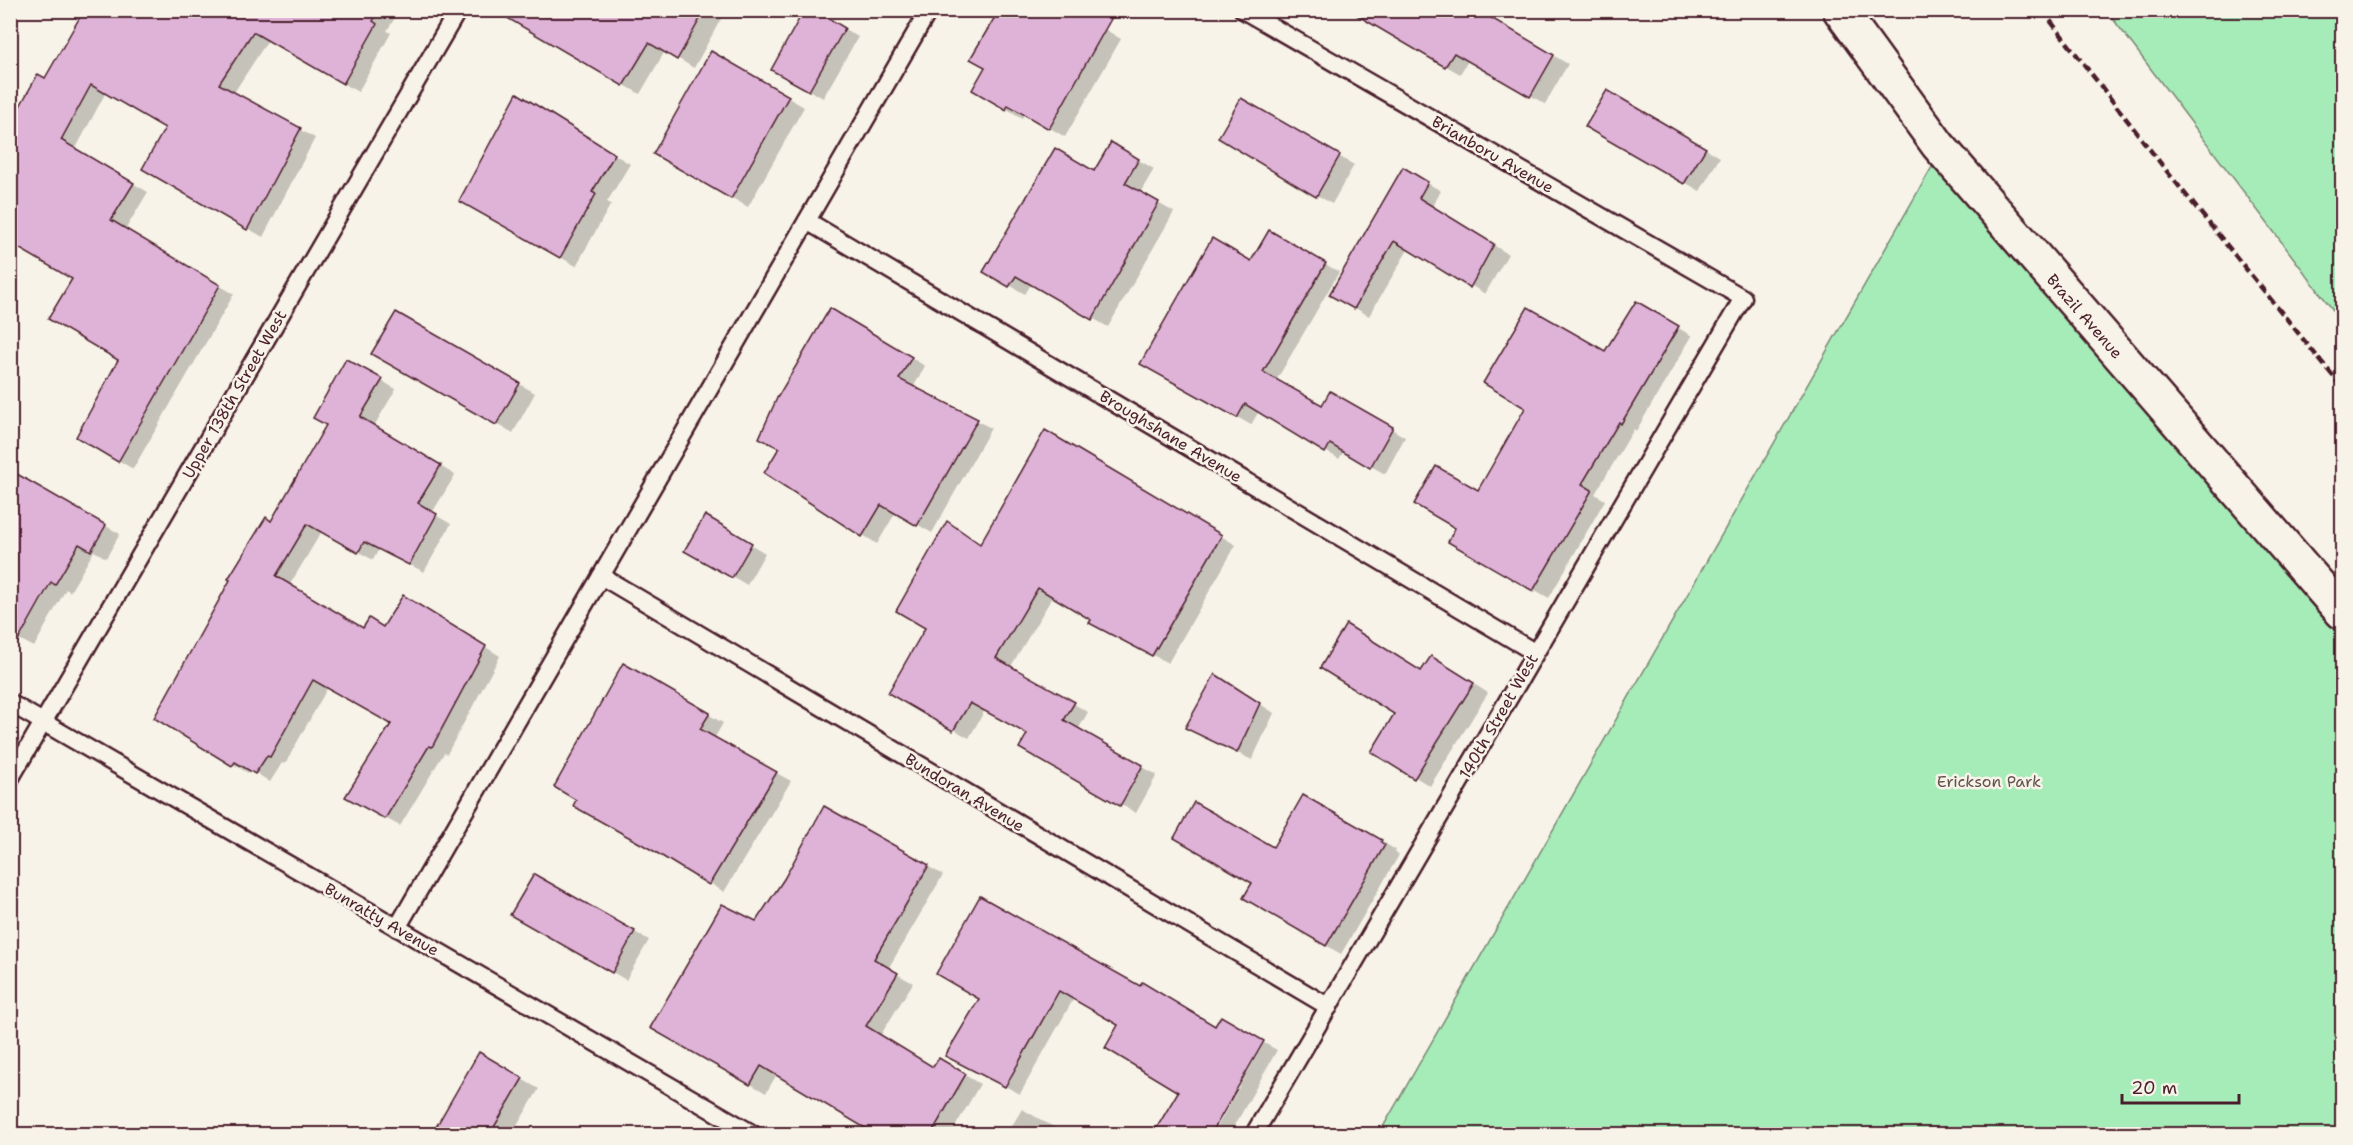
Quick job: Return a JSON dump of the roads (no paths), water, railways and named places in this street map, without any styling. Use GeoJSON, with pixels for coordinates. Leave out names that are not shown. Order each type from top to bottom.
{"type":"FeatureCollection","features":[{"type":"Feature","properties":{"kind":"street","name":"Brazil Avenue"},"geometry":{"type":"LineString","coordinates":[[1840,10],[1938,145],[2343,612]]}},
{"type":"Feature","properties":{"kind":"lane","name":"Upper 138th Street West"},"geometry":{"type":"LineString","coordinates":[[10,779],[458,10]]}},
{"type":"Feature","properties":{"kind":"lane"},"geometry":{"type":"LineString","coordinates":[[398,928],[929,10]]}},
{"type":"Feature","properties":{"kind":"lane","name":"Brianboru Avenue"},"geometry":{"type":"LineString","coordinates":[[1243,10],[1743,298]]}},
{"type":"Feature","properties":{"kind":"lane","name":"Broughshane Avenue"},"geometry":{"type":"LineString","coordinates":[[807,221],[1534,652]]}},
{"type":"Feature","properties":{"kind":"lane","name":"140th Street West"},"geometry":{"type":"LineString","coordinates":[[1254,1134],[1743,298]]}},
{"type":"Feature","properties":{"kind":"lane","name":"Bundoran Avenue"},"geometry":{"type":"LineString","coordinates":[[601,576],[1329,1007]]}},
{"type":"Feature","properties":{"kind":"lane","name":"Bunratty Avenue"},"geometry":{"type":"LineString","coordinates":[[10,703],[753,1134]]}},
{"type":"Feature","properties":{"kind":"railway"},"geometry":{"type":"LineString","coordinates":[[2042,10],[2165,169],[2342,387]]}},
{"type":"Feature","properties":{"kind":"park label","name":"Erickson Park"},"geometry":{"type":"Point","coordinates":[1989,781]}}]}
